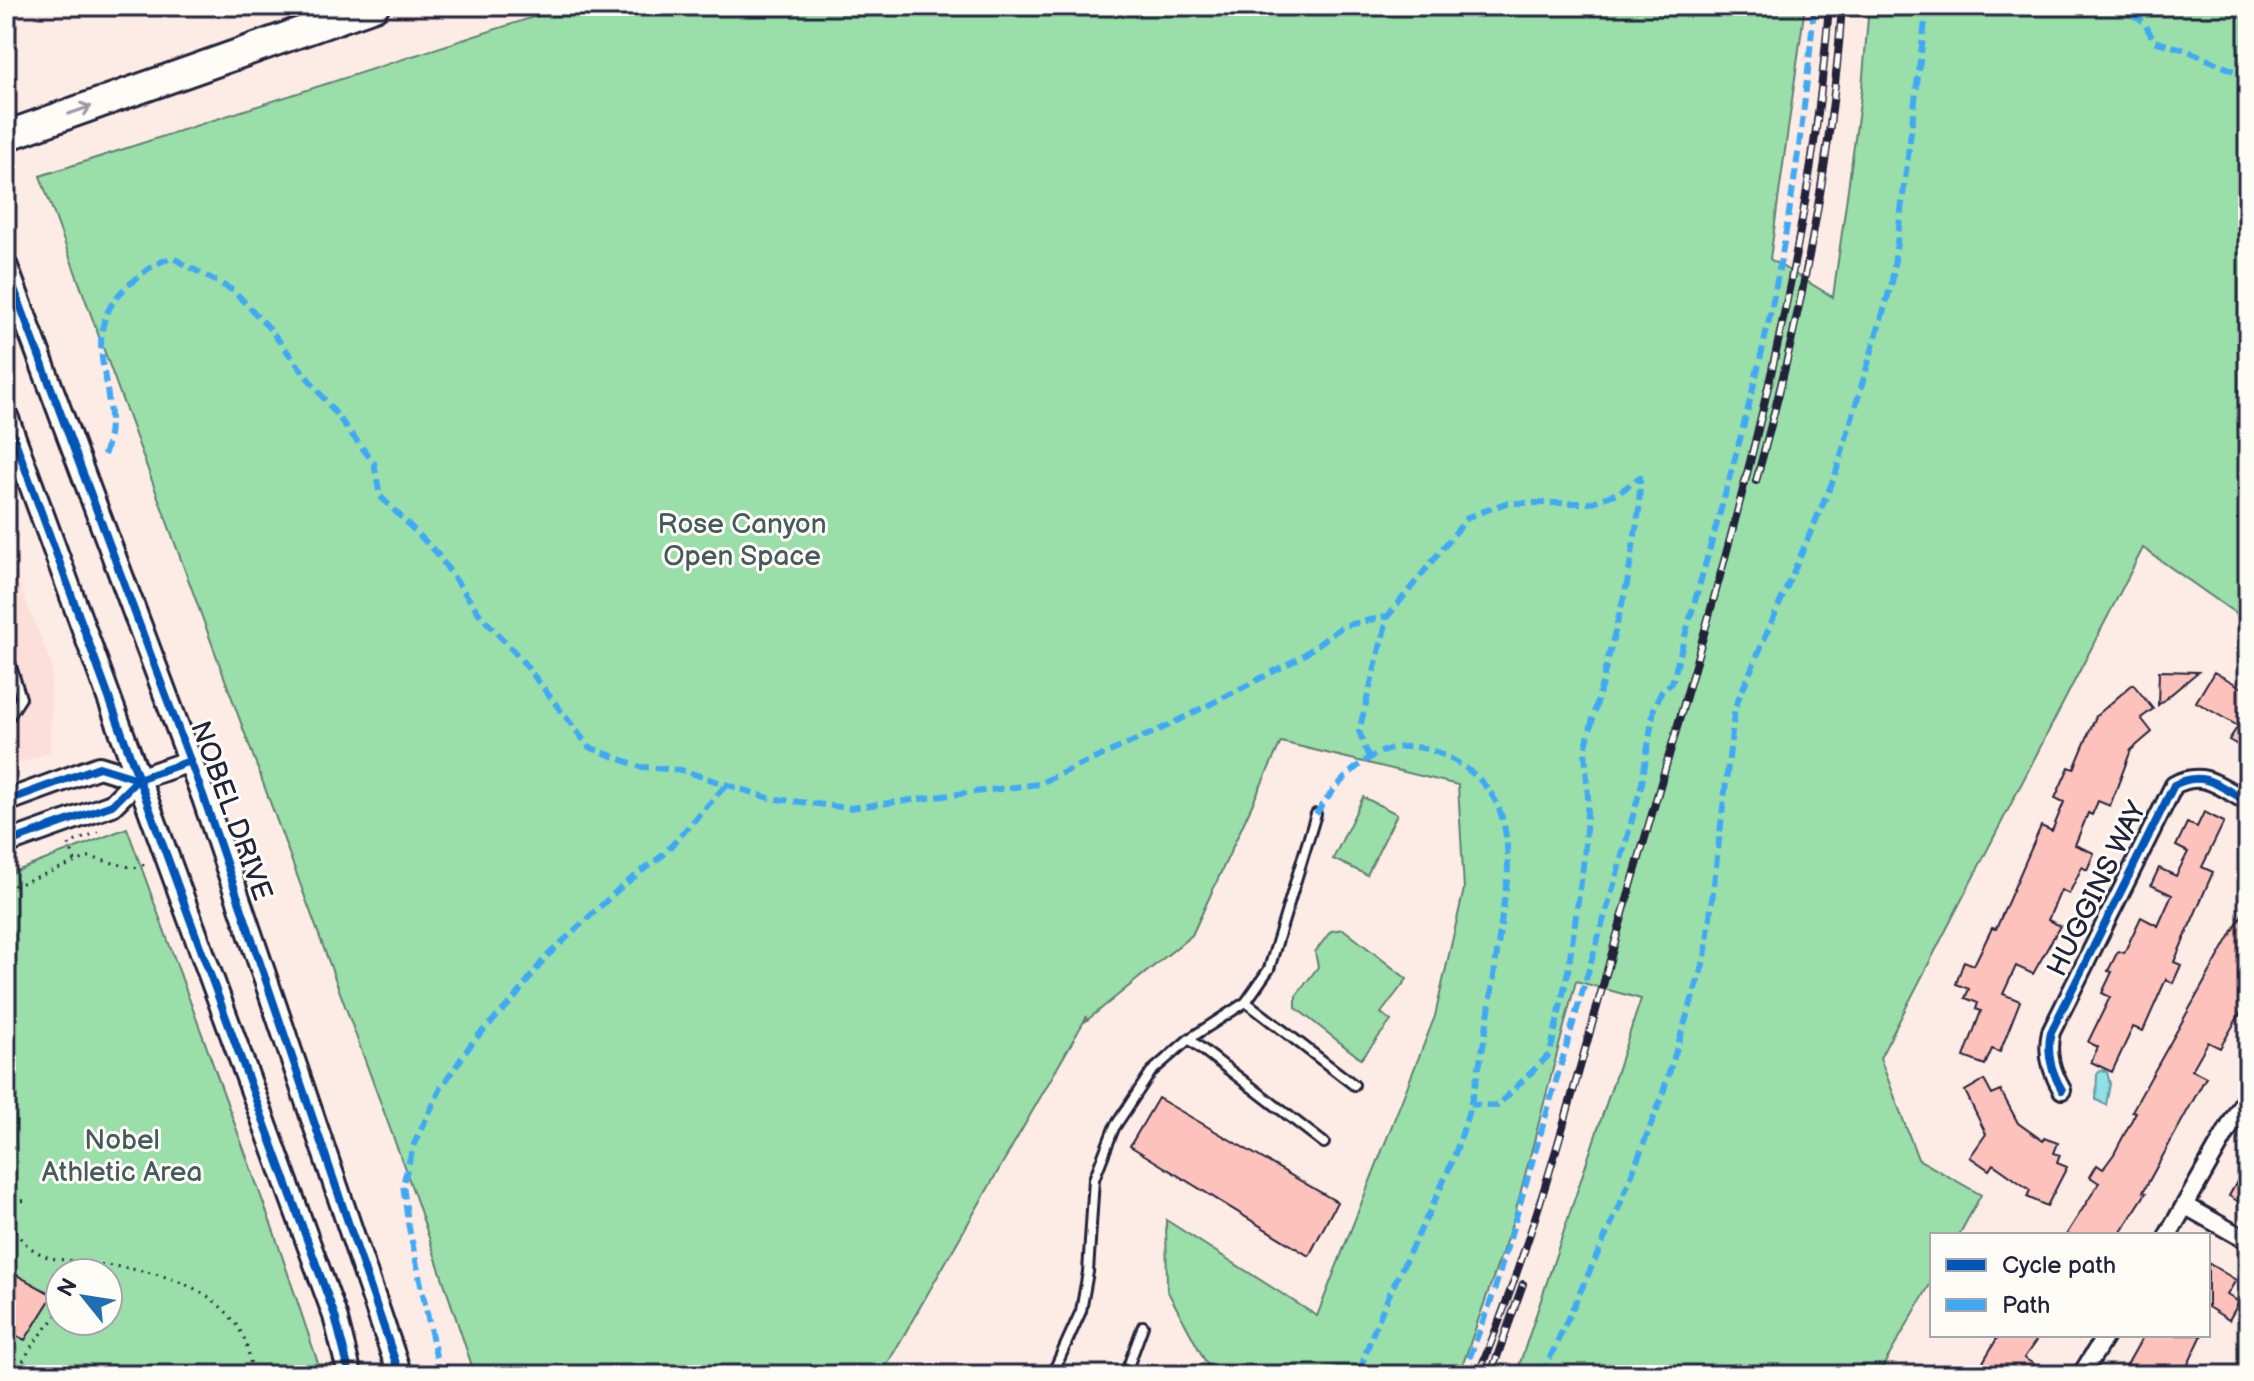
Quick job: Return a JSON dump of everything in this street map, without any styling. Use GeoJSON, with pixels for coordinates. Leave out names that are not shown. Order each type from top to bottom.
{"type":"FeatureCollection","features":[{"type":"Feature","properties":{"kind":"highway"},"geometry":{"type":"LineString","coordinates":[[6,136],[374,6]]}},
{"type":"Feature","properties":{"kind":"main road","name":"NOBEL DRIVE"},"geometry":{"type":"LineString","coordinates":[[6,267],[190,761],[282,1021],[400,1375]]}},
{"type":"Feature","properties":{"kind":"main road"},"geometry":{"type":"LineString","coordinates":[[6,416],[84,621],[138,779],[335,1316],[350,1375]]}},
{"type":"Feature","properties":{"kind":"street"},"geometry":{"type":"LineString","coordinates":[[6,843],[112,805],[138,779],[190,761]]}},
{"type":"Feature","properties":{"kind":"street"},"geometry":{"type":"LineString","coordinates":[[6,801],[99,767],[138,779]]}},
{"type":"Feature","properties":{"kind":"street","name":"HUGGINS WAY"},"geometry":{"type":"LineString","coordinates":[[2062,1090],[2053,1076],[2047,1048],[2051,1032],[2174,785],[2190,777],[2202,777],[2248,802]]}},
{"type":"Feature","properties":{"kind":"street"},"geometry":{"type":"LineString","coordinates":[[2169,1233],[2248,1094]]}},
{"type":"Feature","properties":{"kind":"street"},"geometry":{"type":"LineString","coordinates":[[2186,1206],[2248,1241]]}},
{"type":"Feature","properties":{"kind":"street"},"geometry":{"type":"LineString","coordinates":[[2081,1375],[2105,1337]]}},
{"type":"Feature","properties":{"kind":"lane"},"geometry":{"type":"LineString","coordinates":[[6,650],[21,698],[6,721]]}},
{"type":"Feature","properties":{"kind":"lane"},"geometry":{"type":"LineString","coordinates":[[1052,1375],[1081,1311],[1088,1272],[1094,1179],[1114,1128],[1151,1072],[1189,1039],[1246,1002],[1269,969],[1316,814]]}},
{"type":"Feature","properties":{"kind":"lane"},"geometry":{"type":"LineString","coordinates":[[1246,1002],[1354,1085]]}},
{"type":"Feature","properties":{"kind":"lane"},"geometry":{"type":"LineString","coordinates":[[1189,1039],[1324,1143]]}},
{"type":"Feature","properties":{"kind":"lane"},"geometry":{"type":"LineString","coordinates":[[1125,1375],[1143,1326]]}},
{"type":"Feature","properties":{"kind":"path"},"geometry":{"type":"LineString","coordinates":[[75,861],[69,844],[98,832]]}},
{"type":"Feature","properties":{"kind":"path"},"geometry":{"type":"LineString","coordinates":[[6,889],[89,857],[134,868],[168,857]]}},
{"type":"Feature","properties":{"kind":"path"},"geometry":{"type":"LineString","coordinates":[[6,1202],[30,1200]]}},
{"type":"Feature","properties":{"kind":"path"},"geometry":{"type":"LineString","coordinates":[[6,1209],[13,1231],[22,1242],[48,1257]]}},
{"type":"Feature","properties":{"kind":"path"},"geometry":{"type":"LineString","coordinates":[[124,1268],[176,1280],[210,1299],[245,1339],[253,1375]]}},
{"type":"Feature","properties":{"kind":"path"},"geometry":{"type":"LineString","coordinates":[[6,1366],[16,1373],[44,1334]]}},
{"type":"Feature","properties":{"kind":"shaded area"},"geometry":{"type":"Polygon","coordinates":[[[6,551],[52,666],[50,752],[6,768],[6,551]]]}},
{"type":"Feature","properties":{"kind":"green space","name":"Rose Canyon Open Space"},"geometry":{"type":"Polygon","coordinates":[[[568,6],[1805,6],[1770,259],[1833,297],[1862,88],[1869,6],[2248,6],[2248,622],[2143,548],[1880,1058],[1918,1159],[1981,1195],[1960,1233],[1930,1233],[1930,1284],[1878,1375],[1516,1375],[1641,999],[1576,981],[1513,1221],[1459,1375],[1211,1372],[1167,1290],[1166,1220],[1317,1316],[1435,1016],[1464,889],[1458,785],[1281,742],[1192,935],[1086,1021],[1087,1016],[881,1375],[475,1375],[416,1199],[40,176],[568,6]]]}},
{"type":"Feature","properties":{"kind":"green space"},"geometry":{"type":"Polygon","coordinates":[[[1363,797],[1397,814],[1367,875],[1333,859],[1363,797]]]}},
{"type":"Feature","properties":{"kind":"green space","name":"Nobel Athletic Area"},"geometry":{"type":"Polygon","coordinates":[[[127,828],[274,1232],[322,1375],[6,1375],[6,875],[127,828]]]}},
{"type":"Feature","properties":{"kind":"green space"},"geometry":{"type":"Polygon","coordinates":[[[1343,929],[1407,979],[1381,1013],[1391,1021],[1361,1059],[1296,1008],[1296,996],[1318,967],[1315,952],[1331,931],[1343,929]]]}},
{"type":"Feature","properties":{"kind":"water"},"geometry":{"type":"Polygon","coordinates":[[[2101,1070],[2107,1072],[2110,1084],[2106,1105],[2096,1100],[2097,1074],[2101,1070]]]}},
{"type":"Feature","properties":{"kind":"building"},"geometry":{"type":"Polygon","coordinates":[[[2159,671],[2198,672],[2158,705],[2159,671]]]}},
{"type":"Feature","properties":{"kind":"building"},"geometry":{"type":"Polygon","coordinates":[[[2214,672],[2248,691],[2248,751],[2229,740],[2238,726],[2196,702],[2214,672]]]}},
{"type":"Feature","properties":{"kind":"building"},"geometry":{"type":"Polygon","coordinates":[[[2133,684],[2153,709],[2141,718],[2152,732],[2131,750],[2110,806],[2098,801],[2092,815],[2088,813],[2075,845],[2094,853],[2087,870],[2082,867],[2069,894],[2061,890],[2048,920],[2060,926],[2033,974],[2016,966],[2003,994],[2020,1001],[2000,1052],[1992,1049],[1985,1065],[1964,1057],[1981,1011],[1976,1009],[1978,1003],[1965,998],[1969,989],[1956,984],[1964,961],[1974,965],[1992,928],[1996,929],[2041,826],[2052,831],[2064,802],[2055,798],[2069,767],[2074,769],[2096,716],[2133,684]]]}},
{"type":"Feature","properties":{"kind":"building"},"geometry":{"type":"Polygon","coordinates":[[[2204,812],[2224,822],[2202,867],[2213,872],[2174,962],[2181,965],[2173,983],[2166,979],[2143,1031],[2133,1027],[2112,1072],[2091,1062],[2098,1047],[2088,1042],[2110,997],[2102,993],[2112,972],[2108,971],[2118,951],[2124,953],[2141,917],[2158,926],[2172,895],[2151,885],[2159,868],[2176,876],[2188,852],[2176,846],[2187,823],[2197,827],[2204,812]]]}},
{"type":"Feature","properties":{"kind":"building"},"geometry":{"type":"Polygon","coordinates":[[[2248,904],[2248,1000],[2220,1048],[2208,1042],[2192,1070],[2206,1077],[2143,1192],[2146,1193],[2120,1233],[2067,1233],[2099,1183],[2090,1177],[2097,1165],[2103,1169],[2114,1154],[2136,1112],[2132,1111],[2248,904]]]}},
{"type":"Feature","properties":{"kind":"building"},"geometry":{"type":"Polygon","coordinates":[[[1984,1080],[1992,1095],[2001,1091],[2018,1123],[2043,1141],[2044,1138],[2058,1143],[2054,1153],[2060,1155],[2057,1163],[2067,1167],[2047,1206],[2027,1197],[2030,1190],[1993,1164],[1989,1170],[1970,1157],[1986,1134],[1965,1091],[1984,1080]]]}},
{"type":"Feature","properties":{"kind":"building"},"geometry":{"type":"Polygon","coordinates":[[[1158,1098],[1337,1202],[1309,1256],[1130,1146],[1158,1098]]]}},
{"type":"Feature","properties":{"kind":"building"},"geometry":{"type":"Polygon","coordinates":[[[2248,1162],[2248,1207],[2229,1196],[2248,1162]]]}},
{"type":"Feature","properties":{"kind":"building"},"geometry":{"type":"Polygon","coordinates":[[[2210,1264],[2236,1280],[2227,1295],[2239,1302],[2229,1320],[2210,1308],[2210,1264]]]}},
{"type":"Feature","properties":{"kind":"building"},"geometry":{"type":"Polygon","coordinates":[[[6,1269],[44,1290],[44,1309],[25,1340],[6,1331],[6,1269]]]}},
{"type":"Feature","properties":{"kind":"building"},"geometry":{"type":"Polygon","coordinates":[[[1998,1337],[2039,1337],[2024,1358],[2037,1366],[2031,1375],[2005,1375],[1983,1362],[1998,1337]]]}},
{"type":"Feature","properties":{"kind":"building"},"geometry":{"type":"Polygon","coordinates":[[[2143,1337],[2201,1337],[2183,1375],[2121,1375],[2143,1337]]]}},
{"type":"Feature","properties":{"kind":"railway"},"geometry":{"type":"LineString","coordinates":[[1478,1375],[1544,1189],[1727,552],[1780,335],[1801,226],[1818,117],[1829,6]]}},
{"type":"Feature","properties":{"kind":"railway"},"geometry":{"type":"LineString","coordinates":[[1756,481],[1786,364],[1811,246],[1830,126],[1842,6]]}},
{"type":"Feature","properties":{"kind":"railway"},"geometry":{"type":"LineString","coordinates":[[1492,1371],[1523,1284]]}},
{"type":"Feature","properties":{"kind":"marked path"},"geometry":{"type":"LineString","coordinates":[[1463,1375],[1493,1295],[1642,783],[1654,708],[1662,691],[1672,683],[1747,411],[1785,236],[1805,98],[1814,6]]}},
{"type":"Feature","properties":{"kind":"marked path"},"geometry":{"type":"LineString","coordinates":[[1542,1375],[1619,1207],[1661,1099],[1705,958],[1735,707],[1835,476],[1892,282],[1927,6]]}},
{"type":"Feature","properties":{"kind":"marked path"},"geometry":{"type":"LineString","coordinates":[[2117,6],[2144,22],[2154,41],[2186,50],[2248,77]]}},
{"type":"Feature","properties":{"kind":"marked path"},"geometry":{"type":"LineString","coordinates":[[104,455],[109,432],[101,344],[104,323],[113,303],[131,283],[155,265],[173,258],[234,291],[269,328],[374,463],[380,496],[436,552],[481,616],[520,658],[589,747],[641,767],[681,770],[769,798],[849,808],[1038,784],[1161,729],[1242,688],[1301,657],[1343,626],[1388,616]]}},
{"type":"Feature","properties":{"kind":"marked path"},"geometry":{"type":"LineString","coordinates":[[1369,758],[1359,731],[1388,616],[1468,517],[1506,503],[1590,503],[1620,492],[1640,477],[1639,510],[1627,584],[1585,750],[1588,798],[1584,860],[1568,971],[1550,1054],[1497,1106],[1471,1104]]}},
{"type":"Feature","properties":{"kind":"marked path"},"geometry":{"type":"LineString","coordinates":[[1316,814],[1343,780],[1374,756],[1392,749],[1410,747],[1431,750],[1469,771],[1491,794],[1503,822],[1508,855],[1488,1014],[1467,1118],[1444,1179],[1379,1317],[1359,1375]]}},
{"type":"Feature","properties":{"kind":"marked path"},"geometry":{"type":"LineString","coordinates":[[440,1375],[408,1223],[403,1184],[414,1144],[441,1088],[474,1040],[513,1000],[545,958],[621,887],[663,855],[727,784]]}},
{"type":"Feature","properties":{"kind":"cycle path"},"geometry":{"type":"LineString","coordinates":[[6,267],[204,798],[400,1375]]}},
{"type":"Feature","properties":{"kind":"cycle path"},"geometry":{"type":"LineString","coordinates":[[6,416],[335,1316],[350,1375]]}},
{"type":"Feature","properties":{"kind":"cycle path"},"geometry":{"type":"LineString","coordinates":[[6,843],[112,805],[138,779],[190,761]]}},
{"type":"Feature","properties":{"kind":"cycle path"},"geometry":{"type":"LineString","coordinates":[[6,801],[99,767],[138,779]]}},
{"type":"Feature","properties":{"kind":"cycle path"},"geometry":{"type":"LineString","coordinates":[[2062,1090],[2050,1062],[2051,1032],[2174,785],[2204,779],[2248,802]]}}]}
